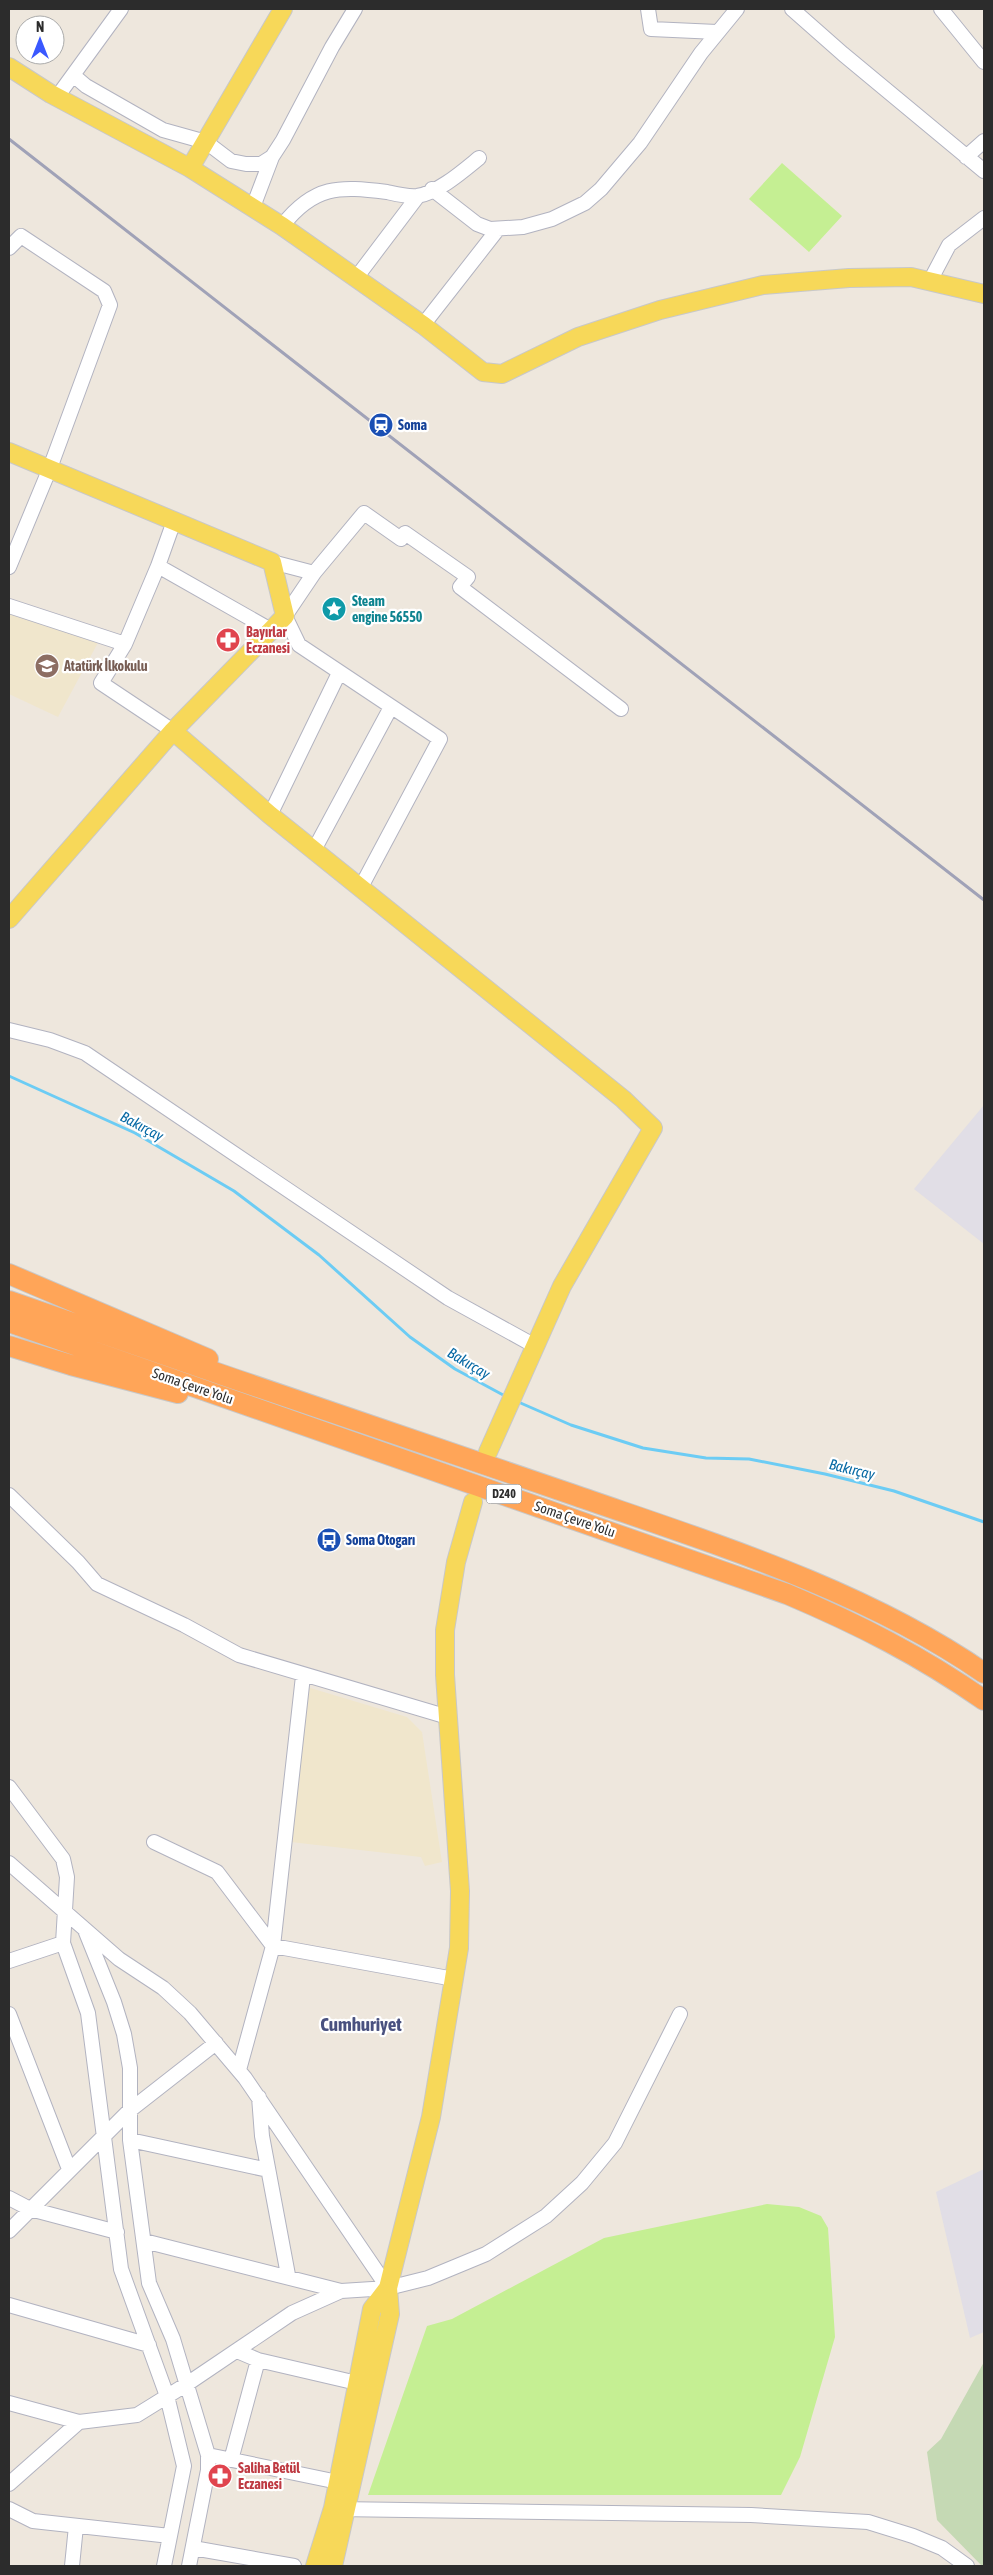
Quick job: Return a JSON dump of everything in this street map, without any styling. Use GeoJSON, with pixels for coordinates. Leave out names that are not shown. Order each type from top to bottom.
{"type":"FeatureCollection","features":[{"type":"Feature","properties":{"kind":"highway"},"geometry":{"type":"LineString","coordinates":[[9,1274],[329,1410]]}},
{"type":"Feature","properties":{"kind":"highway","name":"Soma Çevre Yolu"},"geometry":{"type":"LineString","coordinates":[[9,1301],[168,1358],[329,1410],[654,1523],[825,1586],[884,1613],[984,1673]]}},
{"type":"Feature","properties":{"kind":"highway","name":"Soma Çevre Yolu"},"geometry":{"type":"LineString","coordinates":[[9,1322],[787,1594],[892,1641],[934,1666],[984,1700]]}},
{"type":"Feature","properties":{"kind":"highway"},"geometry":{"type":"LineString","coordinates":[[9,1346],[70,1365],[325,1431]]}},
{"type":"Feature","properties":{"kind":"main road"},"geometry":{"type":"LineString","coordinates":[[190,168],[283,9]]}},
{"type":"Feature","properties":{"kind":"main road"},"geometry":{"type":"LineString","coordinates":[[9,67],[57,97],[190,168],[253,207],[423,325],[483,372],[502,374],[578,337],[660,310],[763,285],[859,277],[911,276],[984,294]]}},
{"type":"Feature","properties":{"kind":"main road"},"geometry":{"type":"LineString","coordinates":[[9,452],[272,562],[285,616],[270,629],[173,731],[9,919]]}},
{"type":"Feature","properties":{"kind":"main road"},"geometry":{"type":"LineString","coordinates":[[173,731],[270,815],[623,1099],[653,1128],[562,1286],[491,1445]]}},
{"type":"Feature","properties":{"kind":"main road"},"geometry":{"type":"LineString","coordinates":[[316,2566],[339,2509],[390,2314],[388,2288],[431,2117],[459,1948],[460,1892],[448,1717],[445,1630],[456,1562],[473,1502]]}},
{"type":"Feature","properties":{"kind":"main road"},"geometry":{"type":"LineString","coordinates":[[333,2566],[339,2509],[338,2482],[357,2383],[372,2309],[388,2288]]}},
{"type":"Feature","properties":{"kind":"street"},"geometry":{"type":"LineString","coordinates":[[57,97],[121,9]]}},
{"type":"Feature","properties":{"kind":"street"},"geometry":{"type":"LineString","coordinates":[[253,207],[272,158],[355,9]]}},
{"type":"Feature","properties":{"kind":"street"},"geometry":{"type":"LineString","coordinates":[[648,9],[651,29],[717,32]]}},
{"type":"Feature","properties":{"kind":"street"},"geometry":{"type":"LineString","coordinates":[[432,189],[477,224],[498,229],[523,227],[552,219],[585,203],[601,189],[640,143],[717,32],[736,9]]}},
{"type":"Feature","properties":{"kind":"street"},"geometry":{"type":"LineString","coordinates":[[792,9],[984,171]]}},
{"type":"Feature","properties":{"kind":"street"},"geometry":{"type":"LineString","coordinates":[[941,9],[984,62]]}},
{"type":"Feature","properties":{"kind":"street"},"geometry":{"type":"LineString","coordinates":[[73,75],[86,86],[163,130],[206,142],[231,161],[261,164],[272,158]]}},
{"type":"Feature","properties":{"kind":"street"},"geometry":{"type":"LineString","coordinates":[[966,157],[984,141]]}},
{"type":"Feature","properties":{"kind":"street"},"geometry":{"type":"LineString","coordinates":[[356,278],[418,196],[446,183],[478,158]]}},
{"type":"Feature","properties":{"kind":"street"},"geometry":{"type":"LineString","coordinates":[[282,226],[303,202],[320,192],[334,188],[367,189],[418,196]]}},
{"type":"Feature","properties":{"kind":"street"},"geometry":{"type":"LineString","coordinates":[[930,281],[949,245],[984,218]]}},
{"type":"Feature","properties":{"kind":"street"},"geometry":{"type":"LineString","coordinates":[[423,325],[498,229]]}},
{"type":"Feature","properties":{"kind":"street"},"geometry":{"type":"LineString","coordinates":[[9,248],[21,236],[104,291],[110,305],[50,468],[10,558]]}},
{"type":"Feature","properties":{"kind":"street"},"geometry":{"type":"LineString","coordinates":[[361,887],[440,739],[299,645],[285,616],[314,573],[364,513],[401,539],[406,532],[468,577],[460,587],[621,709]]}},
{"type":"Feature","properties":{"kind":"street"},"geometry":{"type":"LineString","coordinates":[[173,731],[101,683],[125,644],[158,566],[174,521]]}},
{"type":"Feature","properties":{"kind":"street"},"geometry":{"type":"LineString","coordinates":[[272,562],[314,573]]}},
{"type":"Feature","properties":{"kind":"street"},"geometry":{"type":"LineString","coordinates":[[158,566],[270,629]]}},
{"type":"Feature","properties":{"kind":"street"},"geometry":{"type":"LineString","coordinates":[[9,606],[125,644]]}},
{"type":"Feature","properties":{"kind":"street"},"geometry":{"type":"LineString","coordinates":[[270,815],[339,672]]}},
{"type":"Feature","properties":{"kind":"street"},"geometry":{"type":"LineString","coordinates":[[314,850],[390,707]]}},
{"type":"Feature","properties":{"kind":"street"},"geometry":{"type":"LineString","coordinates":[[9,1030],[50,1040],[85,1053],[448,1298],[535,1346]]}},
{"type":"Feature","properties":{"kind":"street"},"geometry":{"type":"LineString","coordinates":[[9,1495],[78,1562],[97,1584],[184,1625],[239,1655],[303,1676],[448,1717]]}},
{"type":"Feature","properties":{"kind":"street"},"geometry":{"type":"LineString","coordinates":[[239,2070],[273,1946],[303,1676]]}},
{"type":"Feature","properties":{"kind":"street"},"geometry":{"type":"LineString","coordinates":[[9,1787],[64,1859],[67,1877],[63,1943],[88,2013],[121,2270],[167,2396],[184,2466],[164,2566]]}},
{"type":"Feature","properties":{"kind":"street"},"geometry":{"type":"LineString","coordinates":[[154,1842],[217,1872],[273,1946],[454,1979]]}},
{"type":"Feature","properties":{"kind":"street"},"geometry":{"type":"LineString","coordinates":[[9,1863],[119,1959],[162,1988],[190,2013],[239,2070],[259,2097],[388,2288]]}},
{"type":"Feature","properties":{"kind":"street"},"geometry":{"type":"LineString","coordinates":[[85,1930],[114,2002],[124,2034],[130,2068],[130,2140],[149,2284],[173,2339],[208,2456],[208,2470],[189,2566]]}},
{"type":"Feature","properties":{"kind":"street"},"geometry":{"type":"LineString","coordinates":[[9,1961],[63,1943]]}},
{"type":"Feature","properties":{"kind":"street"},"geometry":{"type":"LineString","coordinates":[[9,2014],[69,2169]]}},
{"type":"Feature","properties":{"kind":"street"},"geometry":{"type":"LineString","coordinates":[[9,2404],[79,2422],[137,2415],[187,2384],[292,2313],[342,2291],[388,2288],[428,2278],[486,2254],[546,2216],[582,2183],[615,2142],[680,2014]]}},
{"type":"Feature","properties":{"kind":"street"},"geometry":{"type":"LineString","coordinates":[[9,2231],[129,2111],[216,2043]]}},
{"type":"Feature","properties":{"kind":"street"},"geometry":{"type":"LineString","coordinates":[[259,2097],[258,2112],[288,2275]]}},
{"type":"Feature","properties":{"kind":"street"},"geometry":{"type":"LineString","coordinates":[[130,2140],[268,2170]]}},
{"type":"Feature","properties":{"kind":"street"},"geometry":{"type":"LineString","coordinates":[[9,2198],[30,2208],[117,2232]]}},
{"type":"Feature","properties":{"kind":"street"},"geometry":{"type":"LineString","coordinates":[[144,2241],[288,2275],[342,2291]]}},
{"type":"Feature","properties":{"kind":"street"},"geometry":{"type":"LineString","coordinates":[[9,2305],[149,2346]]}},
{"type":"Feature","properties":{"kind":"street"},"geometry":{"type":"LineString","coordinates":[[237,2351],[258,2360],[357,2383]]}},
{"type":"Feature","properties":{"kind":"street"},"geometry":{"type":"LineString","coordinates":[[231,2460],[258,2360]]}},
{"type":"Feature","properties":{"kind":"street"},"geometry":{"type":"LineString","coordinates":[[9,2484],[79,2422]]}},
{"type":"Feature","properties":{"kind":"street"},"geometry":{"type":"LineString","coordinates":[[208,2456],[338,2482]]}},
{"type":"Feature","properties":{"kind":"street"},"geometry":{"type":"LineString","coordinates":[[9,2509],[33,2521],[170,2536]]}},
{"type":"Feature","properties":{"kind":"street"},"geometry":{"type":"LineString","coordinates":[[339,2509],[751,2515],[868,2522],[913,2536],[942,2548],[967,2566]]}},
{"type":"Feature","properties":{"kind":"street"},"geometry":{"type":"LineString","coordinates":[[72,2566],[76,2526]]}},
{"type":"Feature","properties":{"kind":"street"},"geometry":{"type":"LineString","coordinates":[[193,2548],[294,2566]]}},
{"type":"Feature","properties":{"kind":"shaded area","name":"Atatürk İlkokulu"},"geometry":{"type":"Polygon","coordinates":[[[9,605],[101,637],[58,717],[9,694],[9,605]]]}},
{"type":"Feature","properties":{"kind":"shaded area"},"geometry":{"type":"Polygon","coordinates":[[[984,1105],[984,1244],[914,1189],[984,1105]]]}},
{"type":"Feature","properties":{"kind":"shaded area"},"geometry":{"type":"Polygon","coordinates":[[[307,1687],[407,1717],[422,1732],[442,1862],[425,1866],[421,1857],[291,1842],[307,1687]]]}},
{"type":"Feature","properties":{"kind":"shaded area"},"geometry":{"type":"Polygon","coordinates":[[[984,2169],[984,2332],[970,2338],[936,2192],[984,2169]]]}},
{"type":"Feature","properties":{"kind":"green space"},"geometry":{"type":"Polygon","coordinates":[[[782,163],[842,216],[809,252],[749,199],[782,163]]]}},
{"type":"Feature","properties":{"kind":"green space"},"geometry":{"type":"Polygon","coordinates":[[[767,2204],[799,2207],[821,2216],[828,2228],[835,2337],[800,2457],[781,2495],[368,2495],[427,2326],[452,2319],[604,2238],[767,2204]]]}},
{"type":"Feature","properties":{"kind":"green space"},"geometry":{"type":"Polygon","coordinates":[[[984,2362],[984,2566],[982,2566],[937,2520],[927,2452],[941,2439],[984,2362]]]}},
{"type":"Feature","properties":{"kind":"waterway","name":"Bakırçay"},"geometry":{"type":"LineString","coordinates":[[9,1076],[135,1133],[234,1191],[319,1255],[410,1337],[455,1369],[505,1396]]}},
{"type":"Feature","properties":{"kind":"waterway","name":"Bakırçay"},"geometry":{"type":"LineString","coordinates":[[516,1401],[571,1425],[643,1448],[706,1458],[749,1459],[825,1474],[894,1491],[984,1522]]}},
{"type":"Feature","properties":{"kind":"railway"},"geometry":{"type":"LineString","coordinates":[[9,139],[984,900]]}},
{"type":"Feature","properties":{"kind":"place","name":"Soma"},"geometry":{"type":"Point","coordinates":[381,425]}},
{"type":"Feature","properties":{"kind":"place","name":"Steam engine 56550"},"geometry":{"type":"Point","coordinates":[334,609]}},
{"type":"Feature","properties":{"kind":"place","name":"Bayırlar Eczanesi"},"geometry":{"type":"Point","coordinates":[228,640]}},
{"type":"Feature","properties":{"kind":"place","name":"Atatürk İlkokulu"},"geometry":{"type":"Point","coordinates":[47,666]}},
{"type":"Feature","properties":{"kind":"place","name":"Soma Otogarı"},"geometry":{"type":"Point","coordinates":[329,1540]}},
{"type":"Feature","properties":{"kind":"place","name":"Saliha Betül Eczanesi"},"geometry":{"type":"Point","coordinates":[220,2476]}},
{"type":"Feature","properties":{"kind":"district","name":"Cumhuriyet"},"geometry":{"type":"Point","coordinates":[361,2024]}}]}
